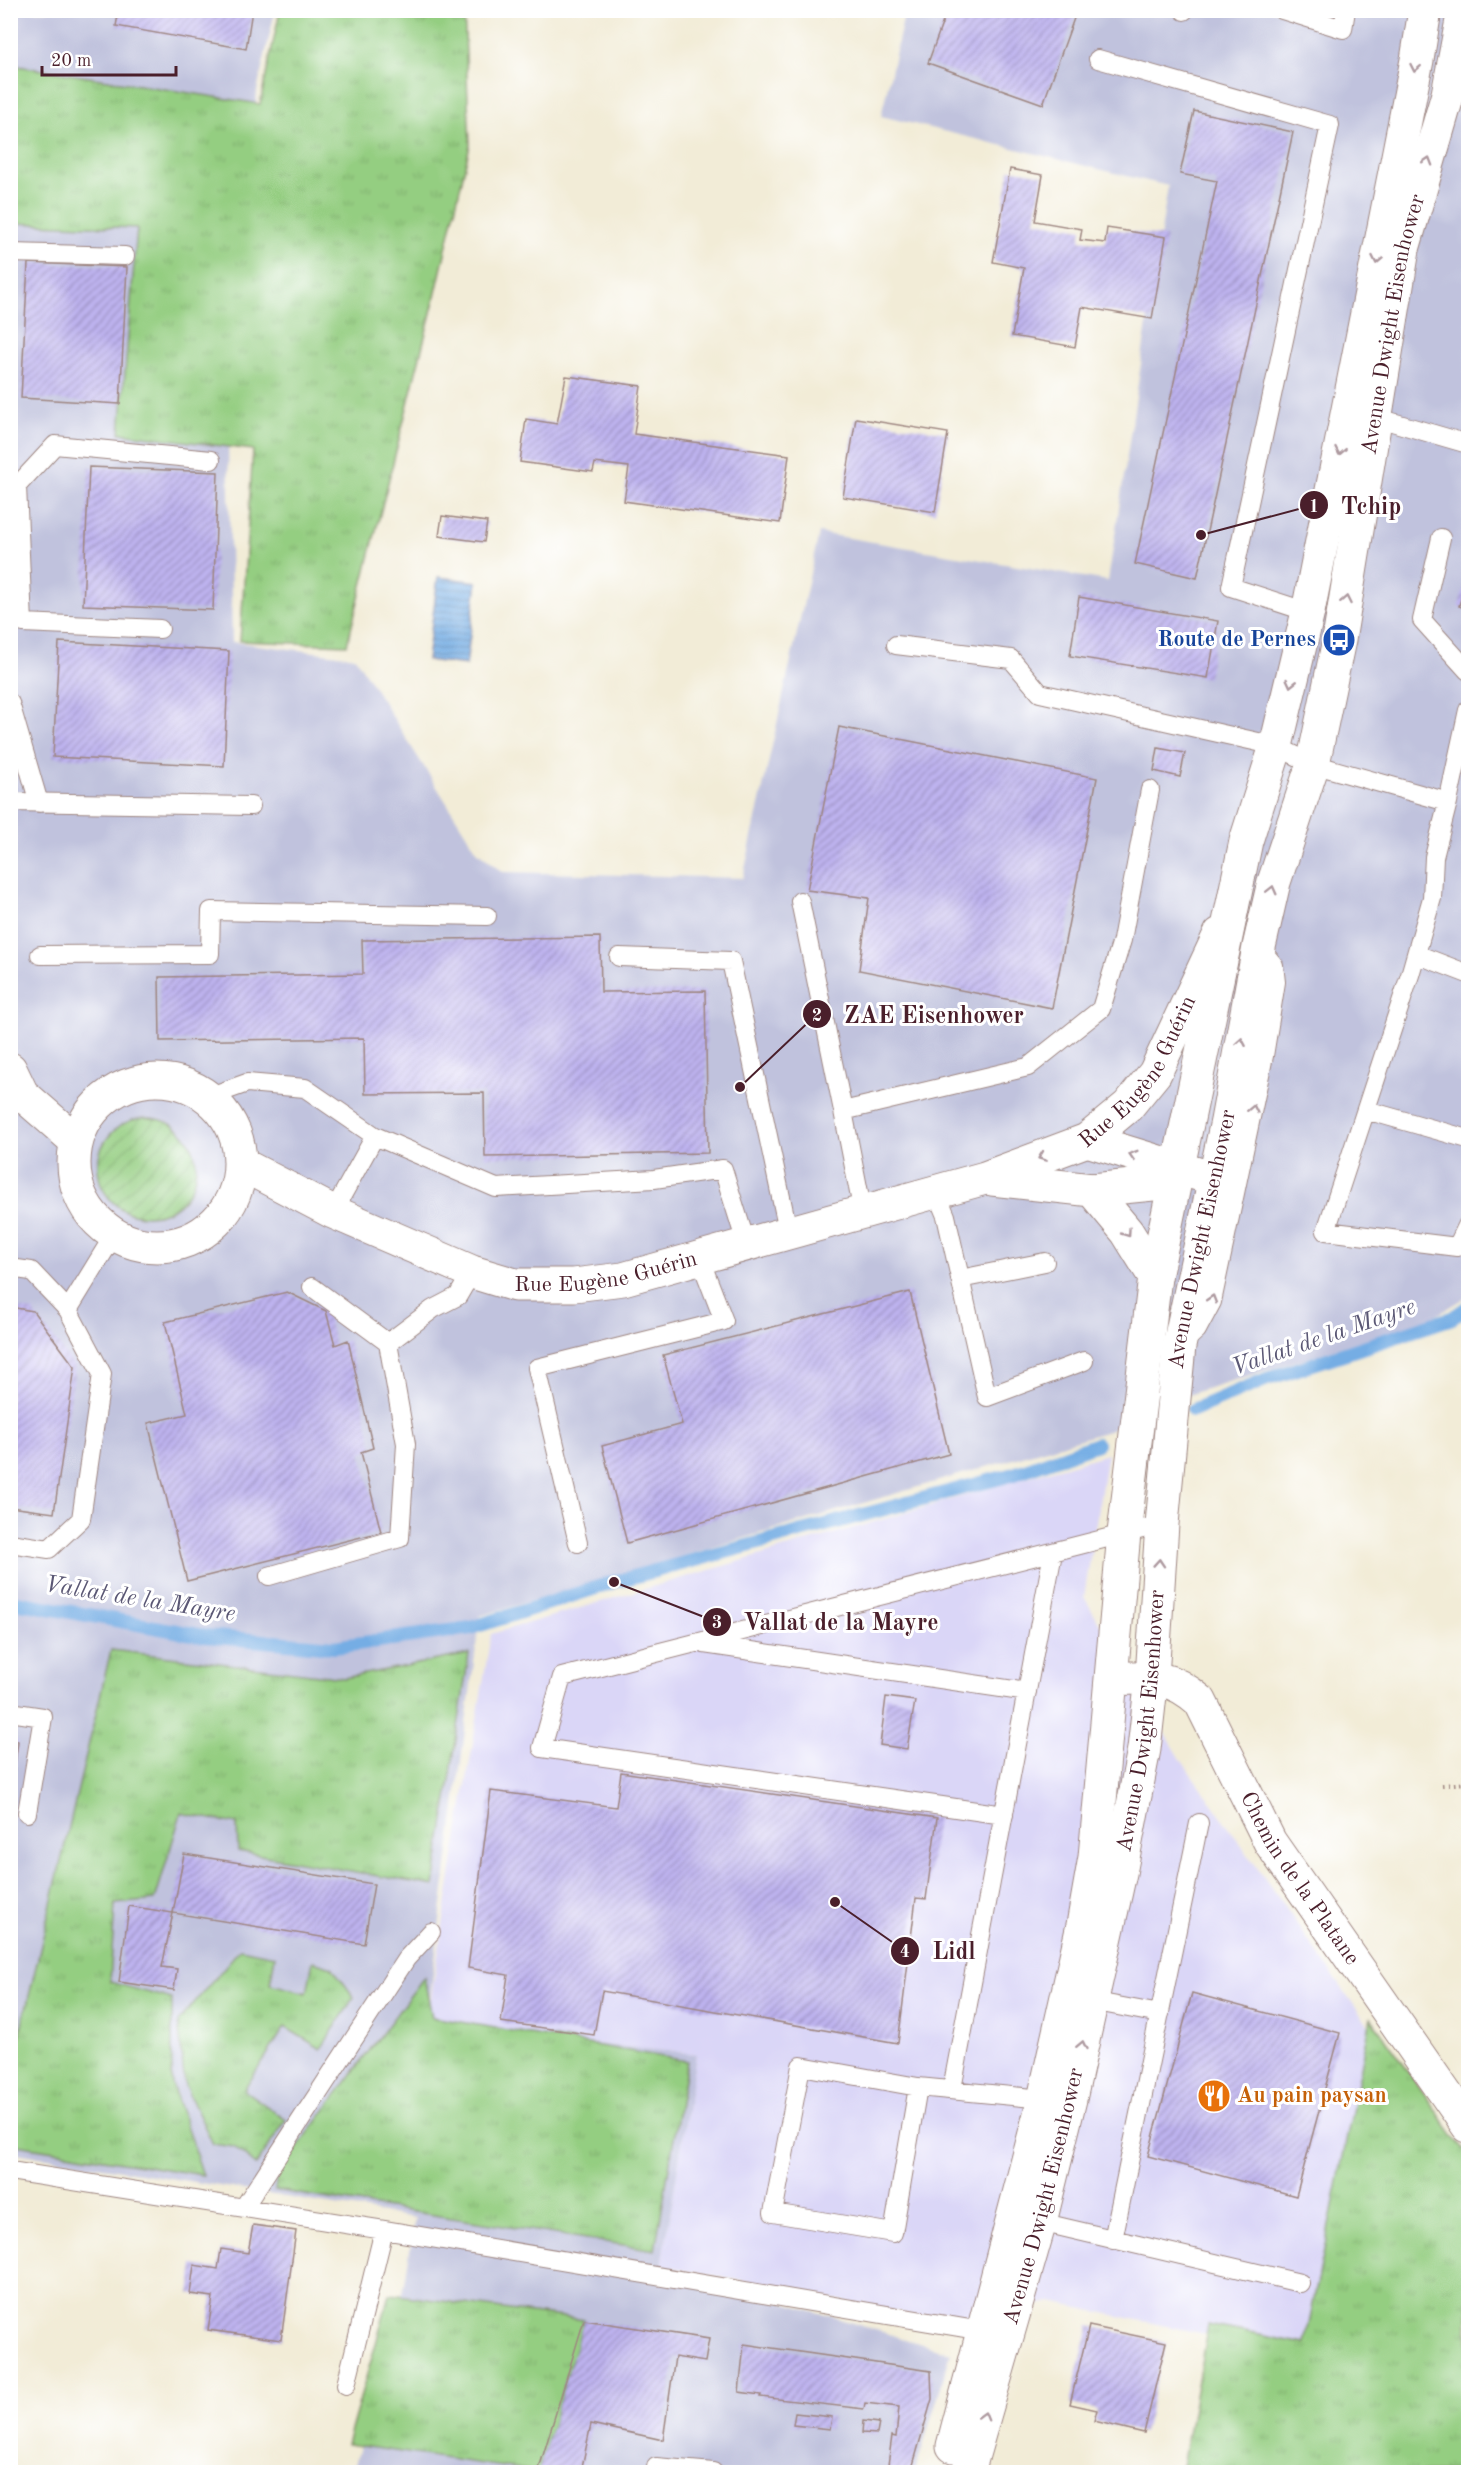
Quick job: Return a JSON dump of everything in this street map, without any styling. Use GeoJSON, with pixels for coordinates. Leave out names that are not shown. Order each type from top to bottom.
{"type":"FeatureCollection","features":[{"type":"Feature","properties":{"kind":"main road","name":"Avenue Dwight Eisenhower"},"geometry":{"type":"LineString","coordinates":[[946,2472],[1044,2099],[1083,1925],[1095,1857],[1124,1533],[1155,1277],[1246,841],[1276,746],[1308,612],[1425,10]]}},
{"type":"Feature","properties":{"kind":"main road","name":"Avenue Dwight Eisenhower"},"geometry":{"type":"LineString","coordinates":[[968,2472],[1040,2222],[1091,2001],[1144,1749],[1179,1346],[1259,947],[1274,882],[1313,764],[1352,570],[1403,249],[1448,94],[1464,10]]}},
{"type":"Feature","properties":{"kind":"main road","name":"Rue Eugène Guérin"},"geometry":{"type":"LineString","coordinates":[[242,1164],[333,1212],[472,1272],[515,1285],[574,1285],[623,1279],[700,1259],[984,1178],[1087,1140],[1128,1106],[1155,1073],[1234,903]]}},
{"type":"Feature","properties":{"kind":"main road"},"geometry":{"type":"LineString","coordinates":[[10,1069],[22,1094],[76,1141]]}},
{"type":"Feature","properties":{"kind":"main road"},"geometry":{"type":"LineString","coordinates":[[153,1080],[182,1084],[208,1097],[228,1118],[239,1145],[242,1164],[230,1205],[204,1233],[178,1245],[149,1247],[114,1234],[92,1215],[82,1200],[74,1173],[76,1141],[88,1115],[110,1094],[136,1082],[153,1080]]}},
{"type":"Feature","properties":{"kind":"main road"},"geometry":{"type":"LineString","coordinates":[[1087,1140],[1214,1179]]}},
{"type":"Feature","properties":{"kind":"main road","name":"Rue Eugène Guérin"},"geometry":{"type":"LineString","coordinates":[[984,1178],[1092,1190],[1153,1184],[1179,1169]]}},
{"type":"Feature","properties":{"kind":"main road"},"geometry":{"type":"LineString","coordinates":[[1092,1190],[1127,1233],[1155,1277]]}},
{"type":"Feature","properties":{"kind":"main road","name":"Chemin de la Platane"},"geometry":{"type":"LineString","coordinates":[[1112,1679],[1152,1677],[1166,1679],[1184,1687],[1200,1701],[1270,1842],[1468,2126]]}},
{"type":"Feature","properties":{"kind":"lane"},"geometry":{"type":"LineString","coordinates":[[1282,10],[1343,29],[1346,10]]}},
{"type":"Feature","properties":{"kind":"lane"},"geometry":{"type":"LineString","coordinates":[[1098,59],[1330,125],[1231,587],[1308,612]]}},
{"type":"Feature","properties":{"kind":"lane"},"geometry":{"type":"LineString","coordinates":[[10,253],[125,256]]}},
{"type":"Feature","properties":{"kind":"lane"},"geometry":{"type":"LineString","coordinates":[[1375,417],[1468,444]]}},
{"type":"Feature","properties":{"kind":"lane"},"geometry":{"type":"LineString","coordinates":[[160,629],[23,623],[14,486],[55,445],[211,460]]}},
{"type":"Feature","properties":{"kind":"lane"},"geometry":{"type":"LineString","coordinates":[[1441,538],[1422,620],[1468,671]]}},
{"type":"Feature","properties":{"kind":"lane"},"geometry":{"type":"LineString","coordinates":[[896,645],[1011,659],[1040,693],[1276,746],[1313,764],[1448,802]]}},
{"type":"Feature","properties":{"kind":"lane"},"geometry":{"type":"LineString","coordinates":[[10,704],[39,803]]}},
{"type":"Feature","properties":{"kind":"lane"},"geometry":{"type":"LineString","coordinates":[[1468,710],[1434,857],[1432,898],[1326,1231],[1457,1247],[1468,1224]]}},
{"type":"Feature","properties":{"kind":"lane"},"geometry":{"type":"LineString","coordinates":[[843,1112],[1028,1067],[1101,1009],[1122,939],[1150,790]]}},
{"type":"Feature","properties":{"kind":"lane"},"geometry":{"type":"LineString","coordinates":[[10,802],[251,806]]}},
{"type":"Feature","properties":{"kind":"lane"},"geometry":{"type":"LineString","coordinates":[[800,902],[863,1213]]}},
{"type":"Feature","properties":{"kind":"lane"},"geometry":{"type":"LineString","coordinates":[[40,956],[210,954],[211,911],[487,916]]}},
{"type":"Feature","properties":{"kind":"lane"},"geometry":{"type":"LineString","coordinates":[[1179,1346],[1197,1330],[1212,1302],[1264,1056],[1276,982],[1274,965],[1259,947]]}},
{"type":"Feature","properties":{"kind":"lane"},"geometry":{"type":"LineString","coordinates":[[1416,954],[1468,974]]}},
{"type":"Feature","properties":{"kind":"lane"},"geometry":{"type":"LineString","coordinates":[[619,957],[731,961],[789,1235]]}},
{"type":"Feature","properties":{"kind":"lane"},"geometry":{"type":"LineString","coordinates":[[208,1097],[247,1083],[305,1088],[375,1136],[496,1188],[654,1179],[723,1169],[747,1246]]}},
{"type":"Feature","properties":{"kind":"lane"},"geometry":{"type":"LineString","coordinates":[[1366,1110],[1468,1139]]}},
{"type":"Feature","properties":{"kind":"lane"},"geometry":{"type":"LineString","coordinates":[[333,1212],[375,1136]]}},
{"type":"Feature","properties":{"kind":"lane"},"geometry":{"type":"LineString","coordinates":[[936,1192],[946,1216],[987,1397],[1084,1361]]}},
{"type":"Feature","properties":{"kind":"lane"},"geometry":{"type":"LineString","coordinates":[[68,1310],[114,1234]]}},
{"type":"Feature","properties":{"kind":"lane"},"geometry":{"type":"LineString","coordinates":[[578,1544],[537,1368],[724,1321],[700,1259]]}},
{"type":"Feature","properties":{"kind":"lane"},"geometry":{"type":"LineString","coordinates":[[960,1279],[1045,1262]]}},
{"type":"Feature","properties":{"kind":"lane"},"geometry":{"type":"LineString","coordinates":[[10,1268],[31,1271],[68,1310],[102,1374],[81,1519],[49,1549],[10,1543]]}},
{"type":"Feature","properties":{"kind":"lane"},"geometry":{"type":"LineString","coordinates":[[388,1343],[433,1309],[459,1296],[472,1272]]}},
{"type":"Feature","properties":{"kind":"lane"},"geometry":{"type":"LineString","coordinates":[[268,1575],[400,1538],[406,1444],[388,1343],[312,1287]]}},
{"type":"Feature","properties":{"kind":"lane"},"geometry":{"type":"LineString","coordinates":[[1004,1815],[542,1748],[562,1677],[1162,1524]]}},
{"type":"Feature","properties":{"kind":"lane"},"geometry":{"type":"LineString","coordinates":[[952,2090],[1053,1553]]}},
{"type":"Feature","properties":{"kind":"lane"},"geometry":{"type":"LineString","coordinates":[[697,1643],[1027,1692]]}},
{"type":"Feature","properties":{"kind":"lane"},"geometry":{"type":"LineString","coordinates":[[10,1712],[43,1717],[27,1813]]}},
{"type":"Feature","properties":{"kind":"lane"},"geometry":{"type":"LineString","coordinates":[[1113,2240],[1199,1823]]}},
{"type":"Feature","properties":{"kind":"lane"},"geometry":{"type":"LineString","coordinates":[[243,2206],[406,1959],[431,1932]]}},
{"type":"Feature","properties":{"kind":"lane"},"geometry":{"type":"LineString","coordinates":[[1091,2001],[1160,2014]]}},
{"type":"Feature","properties":{"kind":"lane"},"geometry":{"type":"LineString","coordinates":[[918,2087],[893,2233],[773,2213],[801,2066],[918,2087],[1044,2099]]}},
{"type":"Feature","properties":{"kind":"lane"},"geometry":{"type":"LineString","coordinates":[[10,2171],[243,2206],[982,2331]]}},
{"type":"Feature","properties":{"kind":"lane"},"geometry":{"type":"LineString","coordinates":[[1040,2222],[1300,2283]]}},
{"type":"Feature","properties":{"kind":"lane"},"geometry":{"type":"LineString","coordinates":[[346,2385],[384,2230]]}},
{"type":"Feature","properties":{"kind":"lane"},"geometry":{"type":"LineString","coordinates":[[656,2467],[713,2472]]}},
{"type":"Feature","properties":{"kind":"path"},"geometry":{"type":"LineString","coordinates":[[1442,1785],[1468,1783]]}},
{"type":"Feature","properties":{"kind":"shaded area"},"geometry":{"type":"Polygon","coordinates":[[[10,11],[275,11],[257,91],[228,439],[232,642],[355,657],[477,851],[503,872],[743,878],[819,533],[1108,581],[1168,186],[881,116],[905,11],[1468,11],[1468,1296],[1429,1320],[1196,1392],[1108,1431],[480,1616],[426,2027],[696,2054],[662,2265],[951,2353],[915,2472],[353,2472],[405,2283],[415,2218],[11,2152],[10,11]]]}},
{"type":"Feature","properties":{"kind":"shaded area"},"geometry":{"type":"Polygon","coordinates":[[[1107,1454],[1084,1597],[1182,1761],[1373,2032],[1316,2357],[1051,2302],[958,2324],[662,2265],[696,2054],[426,2027],[491,1634],[1107,1454]]]}},
{"type":"Feature","properties":{"kind":"green space"},"geometry":{"type":"Polygon","coordinates":[[[280,10],[464,11],[470,145],[435,297],[347,645],[240,641],[253,450],[120,433],[137,228],[11,223],[11,65],[260,104],[280,10]]]}},
{"type":"Feature","properties":{"kind":"green space"},"geometry":{"type":"Polygon","coordinates":[[[147,1118],[166,1122],[182,1132],[192,1148],[196,1167],[192,1186],[182,1202],[166,1212],[147,1216],[128,1212],[112,1202],[102,1186],[98,1167],[102,1148],[112,1132],[128,1122],[147,1118]]]}},
{"type":"Feature","properties":{"kind":"green space"},"geometry":{"type":"Polygon","coordinates":[[[111,1650],[344,1678],[469,1654],[434,1886],[238,1851],[237,1824],[181,1813],[155,1900],[115,1904],[110,1982],[172,1999],[172,2084],[203,2175],[11,2144],[11,2072],[111,1650]]]}},
{"type":"Feature","properties":{"kind":"green space"},"geometry":{"type":"Polygon","coordinates":[[[240,1949],[275,1956],[270,1984],[307,1993],[313,1961],[332,1967],[354,1997],[321,2049],[285,2027],[244,2090],[286,2120],[256,2165],[234,2147],[213,2144],[185,2086],[178,2022],[240,1949]]]}},
{"type":"Feature","properties":{"kind":"green space"},"geometry":{"type":"Polygon","coordinates":[[[424,1977],[432,2017],[687,2061],[655,2250],[275,2190],[277,2175],[424,1977]]]}},
{"type":"Feature","properties":{"kind":"green space"},"geometry":{"type":"Polygon","coordinates":[[[1371,2018],[1468,2156],[1468,2472],[1181,2472],[1208,2325],[1305,2344],[1371,2018]]]}},
{"type":"Feature","properties":{"kind":"green space"},"geometry":{"type":"Polygon","coordinates":[[[390,2294],[584,2320],[538,2472],[347,2444],[390,2294]]]}},
{"type":"Feature","properties":{"kind":"water"},"geometry":{"type":"Polygon","coordinates":[[[438,577],[477,582],[466,665],[427,660],[438,577]]]}},
{"type":"Feature","properties":{"kind":"building"},"geometry":{"type":"Polygon","coordinates":[[[119,10],[252,10],[246,49],[116,26],[119,10]]]}},
{"type":"Feature","properties":{"kind":"building"},"geometry":{"type":"Polygon","coordinates":[[[947,10],[1077,10],[1043,104],[928,63],[947,10]]]}},
{"type":"Feature","properties":{"kind":"building"},"geometry":{"type":"Polygon","coordinates":[[[1194,111],[1293,132],[1197,578],[1135,564],[1217,181],[1180,174],[1194,111]]]}},
{"type":"Feature","properties":{"kind":"building"},"geometry":{"type":"Polygon","coordinates":[[[1010,169],[1043,175],[1035,221],[1082,229],[1080,240],[1105,243],[1107,228],[1166,237],[1152,319],[1082,307],[1075,347],[1012,336],[1024,268],[993,262],[1010,169]]]}},
{"type":"Feature","properties":{"kind":"building"},"geometry":{"type":"Polygon","coordinates":[[[28,263],[127,267],[120,404],[21,398],[28,263]]]}},
{"type":"Feature","properties":{"kind":"building"},"geometry":{"type":"Polygon","coordinates":[[[566,376],[641,386],[634,434],[789,455],[780,523],[624,501],[629,467],[595,463],[593,472],[520,462],[526,419],[557,424],[566,376]]]}},
{"type":"Feature","properties":{"kind":"building"},"geometry":{"type":"Polygon","coordinates":[[[856,418],[948,433],[935,512],[843,497],[856,418]]]}},
{"type":"Feature","properties":{"kind":"building"},"geometry":{"type":"Polygon","coordinates":[[[89,467],[218,472],[213,610],[83,605],[89,467]]]}},
{"type":"Feature","properties":{"kind":"building"},"geometry":{"type":"Polygon","coordinates":[[[442,516],[487,522],[484,542],[439,536],[442,516]]]}},
{"type":"Feature","properties":{"kind":"building"},"geometry":{"type":"Polygon","coordinates":[[[1468,574],[1468,609],[1459,606],[1468,574]]]}},
{"type":"Feature","properties":{"kind":"building"},"geometry":{"type":"Polygon","coordinates":[[[1079,597],[1218,621],[1208,678],[1070,656],[1079,597]]]}},
{"type":"Feature","properties":{"kind":"building"},"geometry":{"type":"Polygon","coordinates":[[[59,642],[229,651],[224,766],[53,757],[59,642]]]}},
{"type":"Feature","properties":{"kind":"building"},"geometry":{"type":"Polygon","coordinates":[[[839,727],[1097,778],[1052,1008],[859,970],[869,898],[807,890],[839,727]]]}},
{"type":"Feature","properties":{"kind":"building"},"geometry":{"type":"Polygon","coordinates":[[[1158,748],[1185,753],[1180,777],[1154,771],[1158,748]]]}},
{"type":"Feature","properties":{"kind":"building"},"geometry":{"type":"Polygon","coordinates":[[[600,937],[601,992],[705,991],[708,1153],[485,1157],[484,1093],[365,1094],[364,1038],[160,1041],[159,977],[363,974],[362,940],[600,937]]]}},
{"type":"Feature","properties":{"kind":"building"},"geometry":{"type":"Polygon","coordinates":[[[287,1292],[326,1311],[335,1345],[348,1340],[373,1448],[361,1452],[381,1532],[187,1581],[148,1423],[187,1414],[165,1322],[287,1292]]]}},
{"type":"Feature","properties":{"kind":"building"},"geometry":{"type":"Polygon","coordinates":[[[910,1292],[949,1454],[627,1543],[602,1446],[682,1424],[663,1355],[910,1292]]]}},
{"type":"Feature","properties":{"kind":"building"},"geometry":{"type":"Polygon","coordinates":[[[10,1307],[33,1311],[75,1367],[54,1513],[10,1507],[10,1307]]]}},
{"type":"Feature","properties":{"kind":"building"},"geometry":{"type":"Polygon","coordinates":[[[886,1697],[915,1701],[907,1749],[880,1745],[886,1697]]]}},
{"type":"Feature","properties":{"kind":"building"},"geometry":{"type":"Polygon","coordinates":[[[10,1739],[18,1741],[12,1789],[10,1789],[10,1739]]]}},
{"type":"Feature","properties":{"kind":"building"},"geometry":{"type":"Polygon","coordinates":[[[621,1772],[937,1818],[926,1899],[916,1898],[898,2043],[602,1991],[594,2035],[501,2022],[508,1975],[468,1968],[491,1791],[616,1807],[621,1772]]]}},
{"type":"Feature","properties":{"kind":"building"},"geometry":{"type":"Polygon","coordinates":[[[184,1854],[374,1884],[364,1944],[173,1913],[184,1854]]]}},
{"type":"Feature","properties":{"kind":"building"},"geometry":{"type":"Polygon","coordinates":[[[129,1906],[173,1913],[162,1967],[177,1969],[174,1990],[119,1982],[129,1906]]]}},
{"type":"Feature","properties":{"kind":"building"},"geometry":{"type":"Polygon","coordinates":[[[1192,1993],[1340,2033],[1296,2196],[1148,2156],[1192,1993]]]}},
{"type":"Feature","properties":{"kind":"building"},"geometry":{"type":"Polygon","coordinates":[[[253,2225],[296,2231],[281,2340],[208,2330],[213,2297],[190,2294],[194,2265],[218,2269],[221,2249],[248,2253],[253,2225]]]}},
{"type":"Feature","properties":{"kind":"building"},"geometry":{"type":"Polygon","coordinates":[[[584,2320],[709,2339],[705,2362],[675,2357],[663,2440],[591,2424],[582,2467],[604,2472],[538,2472],[584,2320]]]}},
{"type":"Feature","properties":{"kind":"building"},"geometry":{"type":"Polygon","coordinates":[[[1089,2326],[1166,2342],[1144,2433],[1094,2421],[1097,2410],[1070,2404],[1089,2326]]]}},
{"type":"Feature","properties":{"kind":"building"},"geometry":{"type":"Polygon","coordinates":[[[744,2344],[931,2371],[932,2399],[911,2472],[887,2472],[892,2436],[896,2437],[899,2407],[865,2403],[864,2409],[760,2397],[761,2395],[739,2392],[744,2344]]]}},
{"type":"Feature","properties":{"kind":"building"},"geometry":{"type":"Polygon","coordinates":[[[795,2413],[832,2417],[830,2429],[793,2425],[795,2413]]]}},
{"type":"Feature","properties":{"kind":"building"},"geometry":{"type":"Polygon","coordinates":[[[863,2421],[879,2423],[877,2434],[862,2433],[863,2421]]]}},
{"type":"Feature","properties":{"kind":"waterway","name":"Vallat de la Mayre"},"geometry":{"type":"LineString","coordinates":[[1193,1410],[1267,1379],[1452,1318],[1468,1307]]}},
{"type":"Feature","properties":{"kind":"waterway","name":"Vallat de la Mayre"},"geometry":{"type":"LineString","coordinates":[[10,1601],[204,1636],[334,1647],[471,1628],[614,1582],[1011,1475],[1097,1444]]}},
{"type":"Feature","properties":{"kind":"place","name":"Tchip"},"geometry":{"type":"Point","coordinates":[1201,535]}},
{"type":"Feature","properties":{"kind":"place","name":"Route de Pernes"},"geometry":{"type":"Point","coordinates":[1339,640]}},
{"type":"Feature","properties":{"kind":"place","name":"ZAE Eisenhower"},"geometry":{"type":"Point","coordinates":[740,1087]}},
{"type":"Feature","properties":{"kind":"place","name":"Vallat de la Mayre"},"geometry":{"type":"Point","coordinates":[614,1582]}},
{"type":"Feature","properties":{"kind":"place","name":"Lidl"},"geometry":{"type":"Point","coordinates":[835,1902]}},
{"type":"Feature","properties":{"kind":"place","name":"Au pain paysan"},"geometry":{"type":"Point","coordinates":[1214,2096]}}]}
